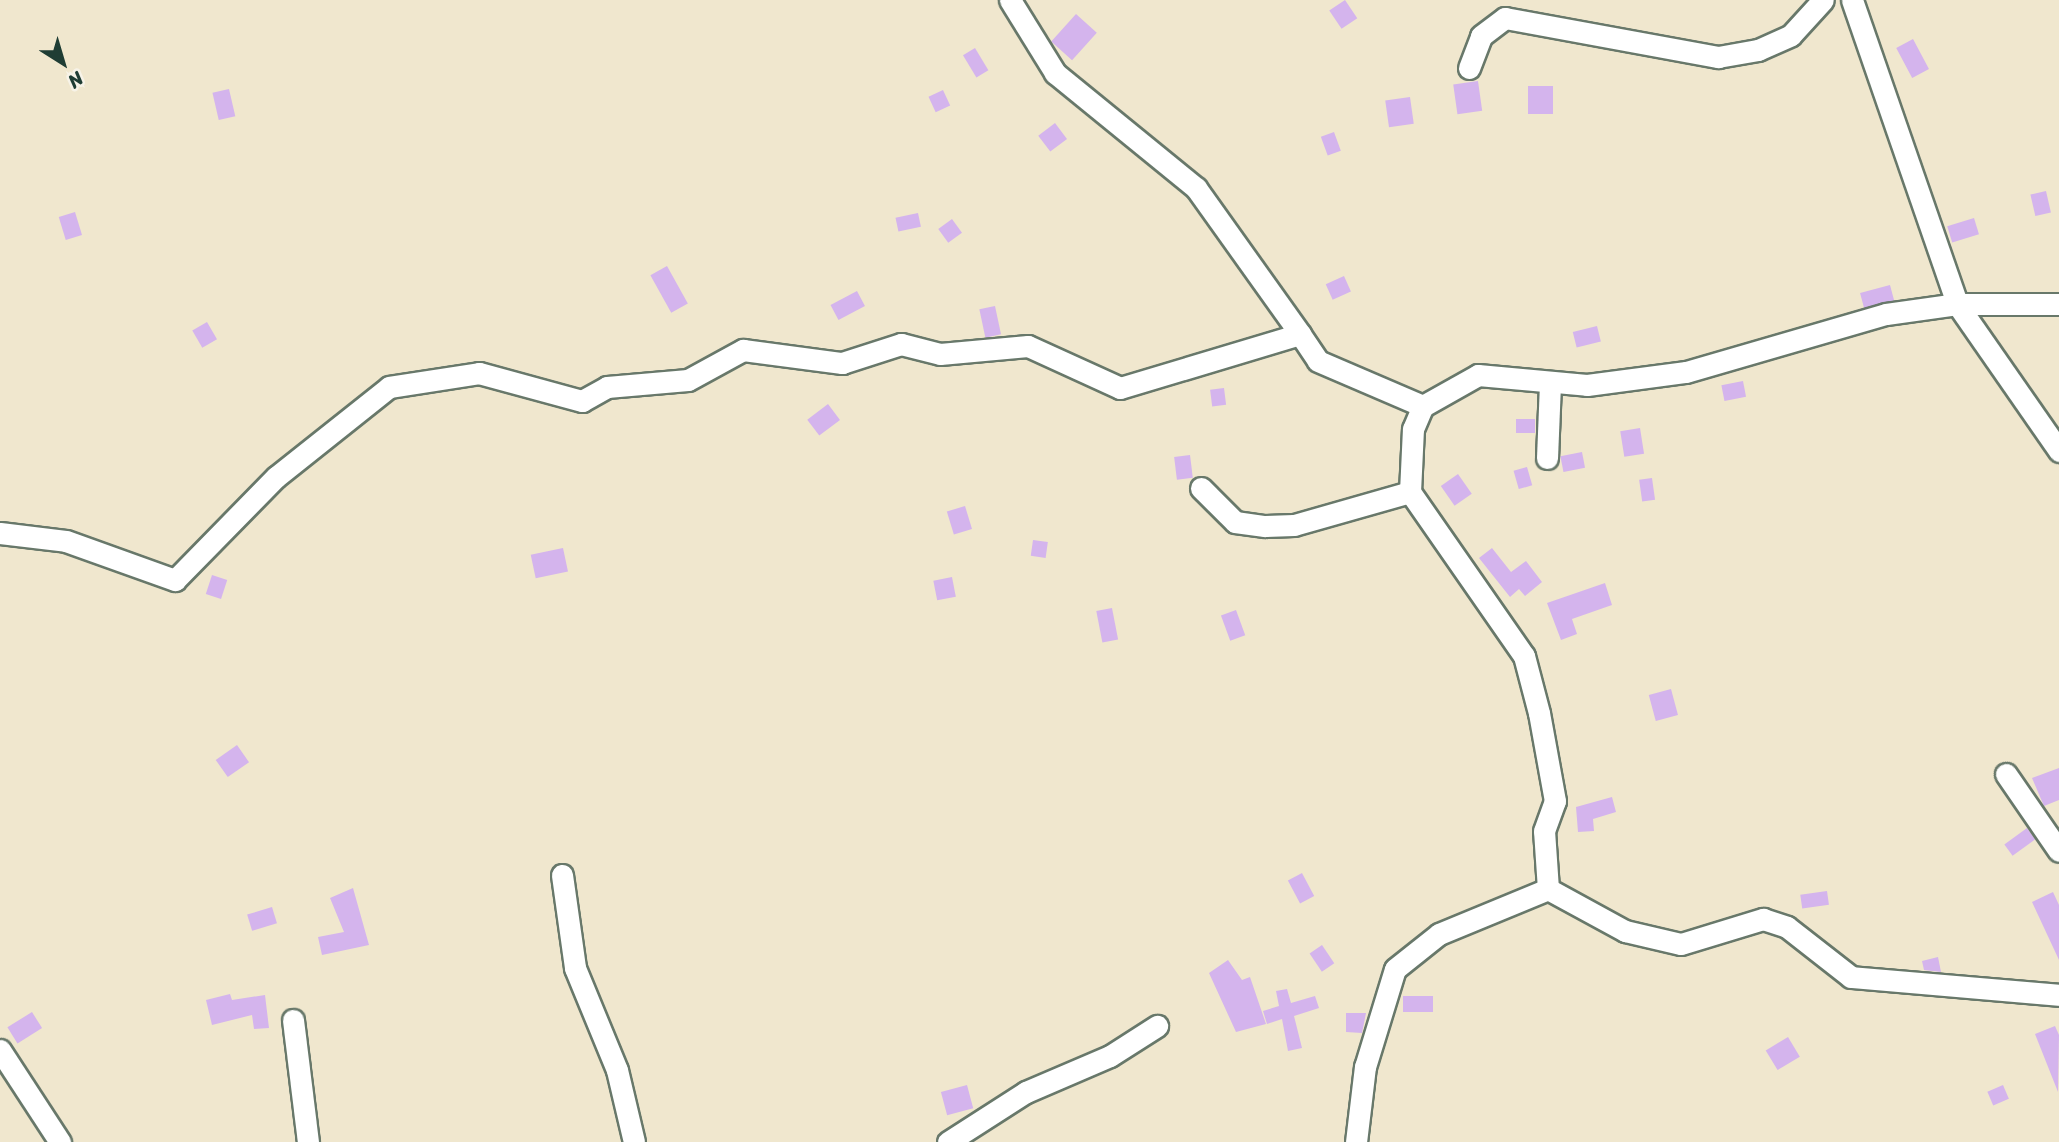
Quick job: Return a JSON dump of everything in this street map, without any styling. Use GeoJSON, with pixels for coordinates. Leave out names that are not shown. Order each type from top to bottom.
{"type":"FeatureCollection","features":[{"type":"Feature","properties":{"kind":"street"},"geometry":{"type":"LineString","coordinates":[[1010,0],[1055,73],[1196,188],[1318,361],[1423,406]]}},
{"type":"Feature","properties":{"kind":"street"},"geometry":{"type":"LineString","coordinates":[[1469,68],[1481,36],[1505,18],[1718,57],[1758,50],[1791,34],[1823,0]]}},
{"type":"Feature","properties":{"kind":"street"},"geometry":{"type":"LineString","coordinates":[[1852,0],[1957,304],[2059,452]]}},
{"type":"Feature","properties":{"kind":"street"},"geometry":{"type":"LineString","coordinates":[[1548,889],[1544,831],[1555,801],[1524,656],[1410,492],[1413,429],[1423,406],[1478,376],[1587,385],[1686,372],[1837,325],[1957,304],[2059,304]]}},
{"type":"Feature","properties":{"kind":"street"},"geometry":{"type":"LineString","coordinates":[[0,533],[66,541],[175,580],[276,477],[389,387],[479,373],[582,401],[607,387],[688,380],[743,350],[842,363],[901,344],[940,355],[1028,346],[1120,388],[1300,334]]}},
{"type":"Feature","properties":{"kind":"street"},"geometry":{"type":"LineString","coordinates":[[1547,458],[1550,383]]}},
{"type":"Feature","properties":{"kind":"street"},"geometry":{"type":"LineString","coordinates":[[1201,488],[1235,522],[1265,526],[1294,525],[1410,492]]}},
{"type":"Feature","properties":{"kind":"street"},"geometry":{"type":"LineString","coordinates":[[2006,774],[2059,851]]}},
{"type":"Feature","properties":{"kind":"street"},"geometry":{"type":"LineString","coordinates":[[562,875],[575,968],[617,1070],[634,1142]]}},
{"type":"Feature","properties":{"kind":"street"},"geometry":{"type":"LineString","coordinates":[[1548,889],[1625,932],[1681,944],[1763,919],[1787,928],[1851,976],[2059,995]]}},
{"type":"Feature","properties":{"kind":"street"},"geometry":{"type":"LineString","coordinates":[[1356,1142],[1365,1068],[1395,969],[1439,934],[1548,889]]}},
{"type":"Feature","properties":{"kind":"street"},"geometry":{"type":"LineString","coordinates":[[293,1020],[308,1142]]}},
{"type":"Feature","properties":{"kind":"street"},"geometry":{"type":"LineString","coordinates":[[948,1142],[1026,1092],[1110,1056],[1157,1026]]}},
{"type":"Feature","properties":{"kind":"street"},"geometry":{"type":"LineString","coordinates":[[0,1050],[60,1142]]}},
{"type":"Feature","properties":{"kind":"building"},"geometry":{"type":"Polygon","coordinates":[[[1345,0],[1357,18],[1342,29],[1329,11],[1345,0]]]}},
{"type":"Feature","properties":{"kind":"building"},"geometry":{"type":"Polygon","coordinates":[[[1076,14],[1097,33],[1072,60],[1051,41],[1076,14]]]}},
{"type":"Feature","properties":{"kind":"building"},"geometry":{"type":"Polygon","coordinates":[[[1913,39],[1929,69],[1912,78],[1896,48],[1913,39]]]}},
{"type":"Feature","properties":{"kind":"building"},"geometry":{"type":"Polygon","coordinates":[[[975,48],[988,70],[976,77],[963,55],[975,48]]]}},
{"type":"Feature","properties":{"kind":"building"},"geometry":{"type":"Polygon","coordinates":[[[1478,81],[1482,111],[1457,114],[1453,84],[1478,81]]]}},
{"type":"Feature","properties":{"kind":"building"},"geometry":{"type":"Polygon","coordinates":[[[1528,86],[1553,86],[1553,114],[1528,114],[1528,86]]]}},
{"type":"Feature","properties":{"kind":"building"},"geometry":{"type":"Polygon","coordinates":[[[229,89],[235,116],[219,120],[212,93],[229,89]]]}},
{"type":"Feature","properties":{"kind":"building"},"geometry":{"type":"Polygon","coordinates":[[[943,90],[950,105],[936,112],[928,97],[943,90]]]}},
{"type":"Feature","properties":{"kind":"building"},"geometry":{"type":"Polygon","coordinates":[[[1410,97],[1414,124],[1389,127],[1385,100],[1410,97]]]}},
{"type":"Feature","properties":{"kind":"building"},"geometry":{"type":"Polygon","coordinates":[[[1055,123],[1067,139],[1050,152],[1038,136],[1055,123]]]}},
{"type":"Feature","properties":{"kind":"building"},"geometry":{"type":"Polygon","coordinates":[[[1334,132],[1341,151],[1328,156],[1321,137],[1334,132]]]}},
{"type":"Feature","properties":{"kind":"building"},"geometry":{"type":"Polygon","coordinates":[[[2046,191],[2051,212],[2035,216],[2030,195],[2046,191]]]}},
{"type":"Feature","properties":{"kind":"building"},"geometry":{"type":"Polygon","coordinates":[[[75,212],[82,235],[66,240],[59,217],[75,212]]]}},
{"type":"Feature","properties":{"kind":"building"},"geometry":{"type":"Polygon","coordinates":[[[918,213],[921,227],[898,231],[896,218],[918,213]]]}},
{"type":"Feature","properties":{"kind":"building"},"geometry":{"type":"Polygon","coordinates":[[[1974,218],[1979,234],[1952,242],[1947,226],[1974,218]]]}},
{"type":"Feature","properties":{"kind":"building"},"geometry":{"type":"Polygon","coordinates":[[[952,219],[962,233],[948,243],[938,229],[952,219]]]}},
{"type":"Feature","properties":{"kind":"building"},"geometry":{"type":"Polygon","coordinates":[[[667,266],[688,304],[671,313],[650,275],[667,266]]]}},
{"type":"Feature","properties":{"kind":"building"},"geometry":{"type":"Polygon","coordinates":[[[1344,276],[1351,292],[1333,300],[1326,284],[1344,276]]]}},
{"type":"Feature","properties":{"kind":"building"},"geometry":{"type":"Polygon","coordinates":[[[1890,285],[1894,300],[1864,308],[1860,293],[1890,285]]]}},
{"type":"Feature","properties":{"kind":"building"},"geometry":{"type":"Polygon","coordinates":[[[857,291],[865,306],[838,320],[831,305],[857,291]]]}},
{"type":"Feature","properties":{"kind":"building"},"geometry":{"type":"Polygon","coordinates":[[[995,306],[1001,334],[985,338],[979,309],[995,306]]]}},
{"type":"Feature","properties":{"kind":"building"},"geometry":{"type":"Polygon","coordinates":[[[207,322],[217,339],[202,348],[192,330],[207,322]]]}},
{"type":"Feature","properties":{"kind":"building"},"geometry":{"type":"Polygon","coordinates":[[[1597,326],[1601,342],[1577,348],[1573,332],[1597,326]]]}},
{"type":"Feature","properties":{"kind":"building"},"geometry":{"type":"Polygon","coordinates":[[[1743,381],[1746,397],[1724,401],[1721,385],[1743,381]]]}},
{"type":"Feature","properties":{"kind":"building"},"geometry":{"type":"Polygon","coordinates":[[[1224,388],[1226,405],[1212,407],[1210,390],[1224,388]]]}},
{"type":"Feature","properties":{"kind":"building"},"geometry":{"type":"Polygon","coordinates":[[[828,404],[840,420],[819,436],[807,420],[828,404]]]}},
{"type":"Feature","properties":{"kind":"building"},"geometry":{"type":"Polygon","coordinates":[[[1516,419],[1535,419],[1535,433],[1516,433],[1516,419]]]}},
{"type":"Feature","properties":{"kind":"building"},"geometry":{"type":"Polygon","coordinates":[[[1640,428],[1644,454],[1624,457],[1620,431],[1640,428]]]}},
{"type":"Feature","properties":{"kind":"building"},"geometry":{"type":"Polygon","coordinates":[[[1582,452],[1585,468],[1563,472],[1560,456],[1582,452]]]}},
{"type":"Feature","properties":{"kind":"building"},"geometry":{"type":"Polygon","coordinates":[[[1190,455],[1193,478],[1177,480],[1174,457],[1190,455]]]}},
{"type":"Feature","properties":{"kind":"building"},"geometry":{"type":"Polygon","coordinates":[[[1527,467],[1532,485],[1519,489],[1514,471],[1527,467]]]}},
{"type":"Feature","properties":{"kind":"building"},"geometry":{"type":"Polygon","coordinates":[[[1458,474],[1472,494],[1455,506],[1441,486],[1458,474]]]}},
{"type":"Feature","properties":{"kind":"building"},"geometry":{"type":"Polygon","coordinates":[[[1652,478],[1655,500],[1642,502],[1639,480],[1652,478]]]}},
{"type":"Feature","properties":{"kind":"building"},"geometry":{"type":"Polygon","coordinates":[[[965,506],[972,529],[954,535],[947,512],[965,506]]]}},
{"type":"Feature","properties":{"kind":"building"},"geometry":{"type":"Polygon","coordinates":[[[1033,540],[1048,542],[1046,558],[1031,556],[1033,540]]]}},
{"type":"Feature","properties":{"kind":"building"},"geometry":{"type":"Polygon","coordinates":[[[563,548],[568,571],[536,578],[531,555],[563,548]]]}},
{"type":"Feature","properties":{"kind":"building"},"geometry":{"type":"Polygon","coordinates":[[[1492,548],[1511,572],[1526,561],[1542,582],[1525,596],[1519,589],[1510,597],[1479,558],[1492,548]]]}},
{"type":"Feature","properties":{"kind":"building"},"geometry":{"type":"Polygon","coordinates":[[[212,575],[227,580],[221,599],[206,594],[212,575]]]}},
{"type":"Feature","properties":{"kind":"building"},"geometry":{"type":"Polygon","coordinates":[[[952,577],[956,597],[937,600],[933,581],[952,577]]]}},
{"type":"Feature","properties":{"kind":"building"},"geometry":{"type":"Polygon","coordinates":[[[1605,583],[1612,605],[1572,619],[1577,634],[1561,640],[1547,603],[1605,583]]]}},
{"type":"Feature","properties":{"kind":"building"},"geometry":{"type":"Polygon","coordinates":[[[1112,608],[1118,639],[1102,642],[1096,611],[1112,608]]]}},
{"type":"Feature","properties":{"kind":"building"},"geometry":{"type":"Polygon","coordinates":[[[1236,610],[1245,635],[1230,641],[1221,615],[1236,610]]]}},
{"type":"Feature","properties":{"kind":"building"},"geometry":{"type":"Polygon","coordinates":[[[1671,689],[1678,715],[1656,721],[1649,695],[1671,689]]]}},
{"type":"Feature","properties":{"kind":"building"},"geometry":{"type":"Polygon","coordinates":[[[237,745],[249,762],[228,777],[216,760],[237,745]]]}},
{"type":"Feature","properties":{"kind":"building"},"geometry":{"type":"Polygon","coordinates":[[[2059,768],[2059,800],[2044,806],[2032,778],[2059,768]]]}},
{"type":"Feature","properties":{"kind":"building"},"geometry":{"type":"Polygon","coordinates":[[[1612,797],[1616,812],[1593,819],[1594,831],[1578,832],[1576,807],[1612,797]]]}},
{"type":"Feature","properties":{"kind":"building"},"geometry":{"type":"Polygon","coordinates":[[[2027,828],[2035,839],[2013,856],[2004,844],[2027,828]]]}},
{"type":"Feature","properties":{"kind":"building"},"geometry":{"type":"Polygon","coordinates":[[[1302,873],[1314,896],[1300,903],[1288,881],[1302,873]]]}},
{"type":"Feature","properties":{"kind":"building"},"geometry":{"type":"Polygon","coordinates":[[[353,888],[369,945],[322,955],[318,937],[344,932],[330,898],[353,888]]]}},
{"type":"Feature","properties":{"kind":"building"},"geometry":{"type":"Polygon","coordinates":[[[1827,891],[1829,905],[1802,909],[1800,895],[1827,891]]]}},
{"type":"Feature","properties":{"kind":"building"},"geometry":{"type":"Polygon","coordinates":[[[2053,892],[2059,905],[2059,960],[2032,902],[2053,892]]]}},
{"type":"Feature","properties":{"kind":"building"},"geometry":{"type":"Polygon","coordinates":[[[272,907],[277,923],[252,931],[247,915],[272,907]]]}},
{"type":"Feature","properties":{"kind":"building"},"geometry":{"type":"Polygon","coordinates":[[[1322,945],[1334,963],[1322,972],[1310,953],[1322,945]]]}},
{"type":"Feature","properties":{"kind":"building"},"geometry":{"type":"Polygon","coordinates":[[[1938,957],[1941,972],[1924,970],[1922,961],[1938,957]]]}},
{"type":"Feature","properties":{"kind":"building"},"geometry":{"type":"Polygon","coordinates":[[[1228,960],[1242,980],[1250,977],[1266,1024],[1236,1032],[1209,973],[1228,960]]]}},
{"type":"Feature","properties":{"kind":"building"},"geometry":{"type":"Polygon","coordinates":[[[1287,989],[1291,1003],[1315,996],[1319,1008],[1294,1016],[1302,1048],[1288,1051],[1282,1019],[1267,1024],[1263,1011],[1279,1006],[1276,991],[1287,989]]]}},
{"type":"Feature","properties":{"kind":"building"},"geometry":{"type":"Polygon","coordinates":[[[230,994],[232,1000],[265,995],[269,1028],[254,1029],[252,1015],[212,1025],[206,1000],[230,994]]]}},
{"type":"Feature","properties":{"kind":"building"},"geometry":{"type":"Polygon","coordinates":[[[1403,996],[1433,996],[1433,1012],[1403,1012],[1403,996]]]}},
{"type":"Feature","properties":{"kind":"building"},"geometry":{"type":"Polygon","coordinates":[[[32,1012],[42,1028],[17,1043],[7,1027],[32,1012]]]}},
{"type":"Feature","properties":{"kind":"building"},"geometry":{"type":"Polygon","coordinates":[[[1346,1013],[1366,1013],[1362,1033],[1346,1032],[1346,1013]]]}},
{"type":"Feature","properties":{"kind":"building"},"geometry":{"type":"Polygon","coordinates":[[[2055,1026],[2059,1035],[2058,1092],[2035,1034],[2055,1026]]]}},
{"type":"Feature","properties":{"kind":"building"},"geometry":{"type":"Polygon","coordinates":[[[1788,1037],[1800,1057],[1778,1070],[1766,1050],[1788,1037]]]}},
{"type":"Feature","properties":{"kind":"building"},"geometry":{"type":"Polygon","coordinates":[[[967,1085],[973,1108],[947,1115],[941,1092],[967,1085]]]}},
{"type":"Feature","properties":{"kind":"building"},"geometry":{"type":"Polygon","coordinates":[[[2003,1085],[2009,1099],[1993,1105],[1987,1092],[2003,1085]]]}}]}
